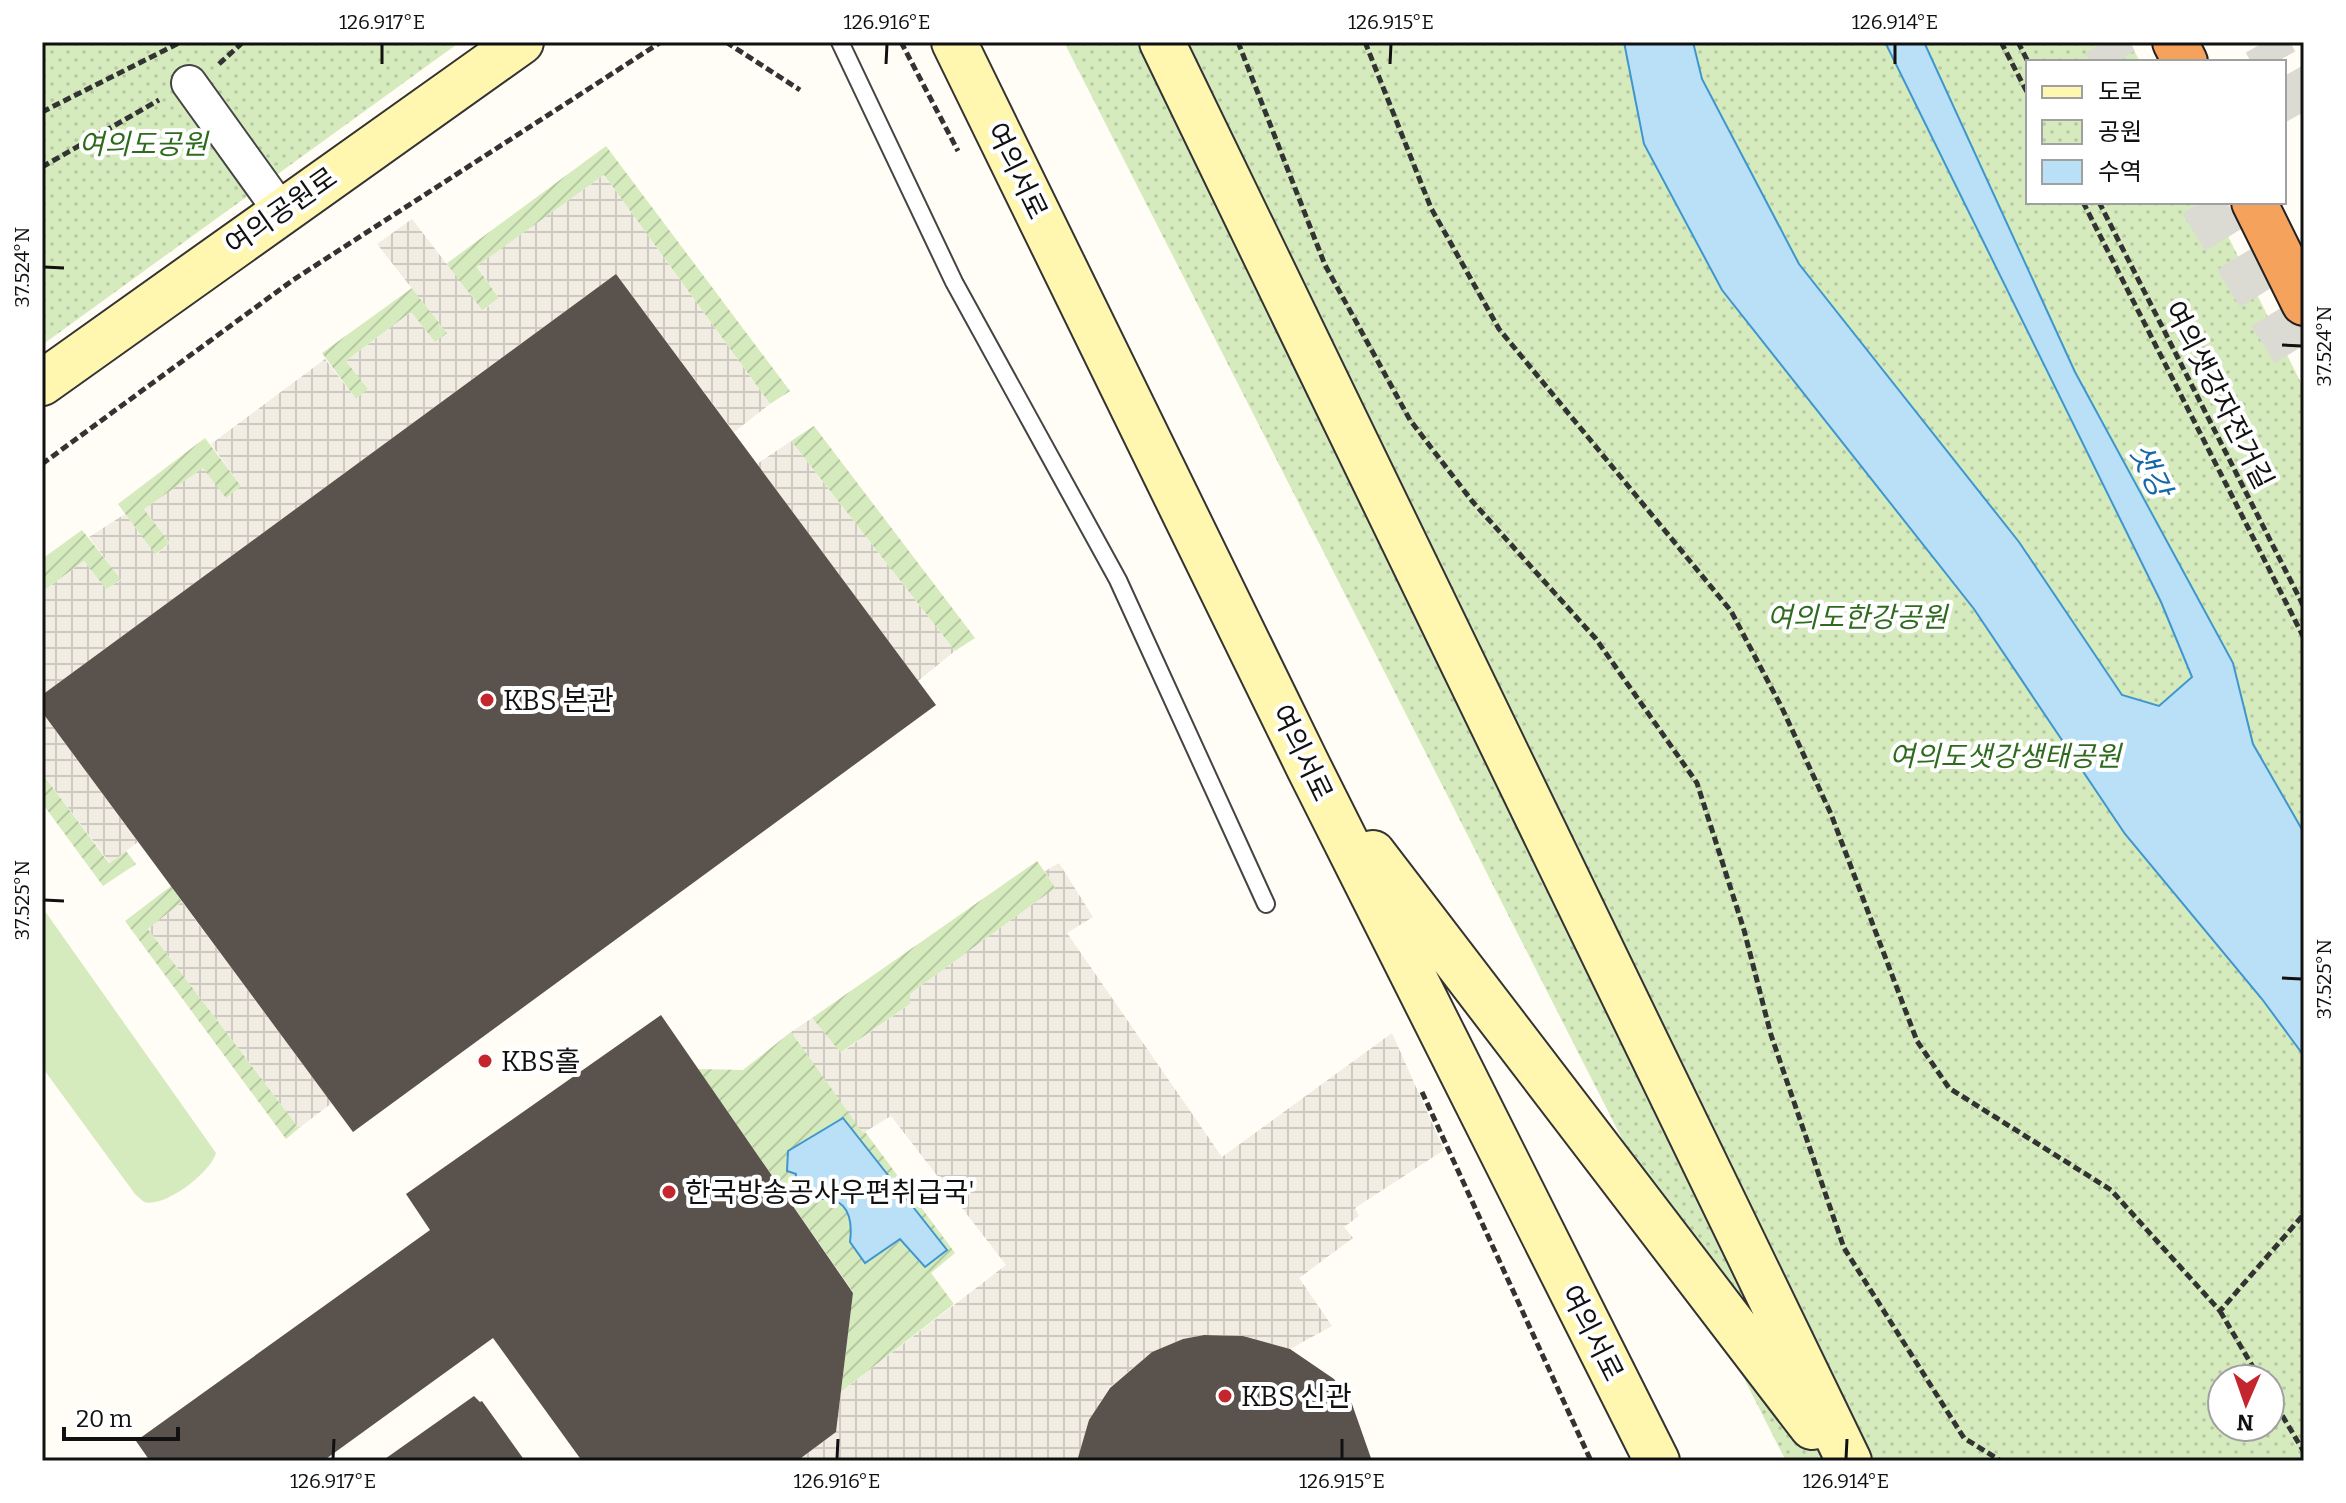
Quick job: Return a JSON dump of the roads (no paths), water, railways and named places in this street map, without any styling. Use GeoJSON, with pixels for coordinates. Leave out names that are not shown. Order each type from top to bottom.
{"type":"FeatureCollection","features":[{"type":"Feature","properties":{"kind":"highway"},"geometry":{"type":"LineString","coordinates":[[2175,42],[2184,60]]}},
{"type":"Feature","properties":{"kind":"highway"},"geometry":{"type":"LineString","coordinates":[[2255,204],[2304,303]]}},
{"type":"Feature","properties":{"kind":"main road","name":"여의공원로"},"geometry":{"type":"LineString","coordinates":[[42,383],[521,42]]}},
{"type":"Feature","properties":{"kind":"main road","name":"여의서로"},"geometry":{"type":"LineString","coordinates":[[954,42],[1309,768],[1657,1461]]}},
{"type":"Feature","properties":{"kind":"main road"},"geometry":{"type":"LineString","coordinates":[[1162,42],[1849,1461]]}},
{"type":"Feature","properties":{"kind":"main road"},"geometry":{"type":"LineString","coordinates":[[1309,768],[1838,1461]]}},
{"type":"Feature","properties":{"kind":"street"},"geometry":{"type":"LineString","coordinates":[[189,83],[281,211]]}},
{"type":"Feature","properties":{"kind":"lane"},"geometry":{"type":"LineString","coordinates":[[840,42],[954,282],[1118,580],[1266,904]]}},
{"type":"Feature","properties":{"kind":"water"},"geometry":{"type":"Polygon","coordinates":[[[1624,42],[1693,42],[1702,79],[1799,264],[2019,542],[2122,695],[2159,706],[2192,677],[2161,602],[1885,42],[1924,42],[2075,372],[2233,663],[2253,744],[2304,833],[2304,1056],[2262,999],[2125,834],[1974,609],[1722,290],[1644,144],[1624,42]]]}},
{"type":"Feature","properties":{"kind":"water"},"geometry":{"type":"Polygon","coordinates":[[[843,1118],[947,1250],[925,1267],[900,1239],[865,1263],[850,1242],[850,1221],[843,1206],[829,1199],[807,1201],[795,1185],[796,1174],[787,1171],[788,1151],[843,1118]]]}},
{"type":"Feature","properties":{"kind":"tunnel"},"geometry":{"type":"LineString","coordinates":[[2104,42],[2115,60]]}},
{"type":"Feature","properties":{"kind":"tunnel"},"geometry":{"type":"LineString","coordinates":[[2265,42],[2275,60]]}},
{"type":"Feature","properties":{"kind":"tunnel"},"geometry":{"type":"LineString","coordinates":[[2286,80],[2304,112]]}},
{"type":"Feature","properties":{"kind":"tunnel"},"geometry":{"type":"LineString","coordinates":[[2202,204],[2304,369]]}},
{"type":"Feature","properties":{"kind":"place","name":"KBS 본관"},"geometry":{"type":"Point","coordinates":[487,700]}},
{"type":"Feature","properties":{"kind":"place","name":"KBS홀"},"geometry":{"type":"Point","coordinates":[485,1061]}},
{"type":"Feature","properties":{"kind":"place","name":"한국방송공사우편취급국'"},"geometry":{"type":"Point","coordinates":[669,1192]}},
{"type":"Feature","properties":{"kind":"place","name":"KBS 신관"},"geometry":{"type":"Point","coordinates":[1225,1396]}},
{"type":"Feature","properties":{"kind":"park label","name":"여의도공원"},"geometry":{"type":"Point","coordinates":[143,144]}},
{"type":"Feature","properties":{"kind":"park label","name":"여의도한강공원"},"geometry":{"type":"Point","coordinates":[1857,617]}},
{"type":"Feature","properties":{"kind":"park label","name":"여의도샛강생태공원"},"geometry":{"type":"Point","coordinates":[2005,756]}},
{"type":"Feature","properties":{"kind":"water label","name":"샛강"},"geometry":{"type":"Point","coordinates":[2150,470]}}]}
